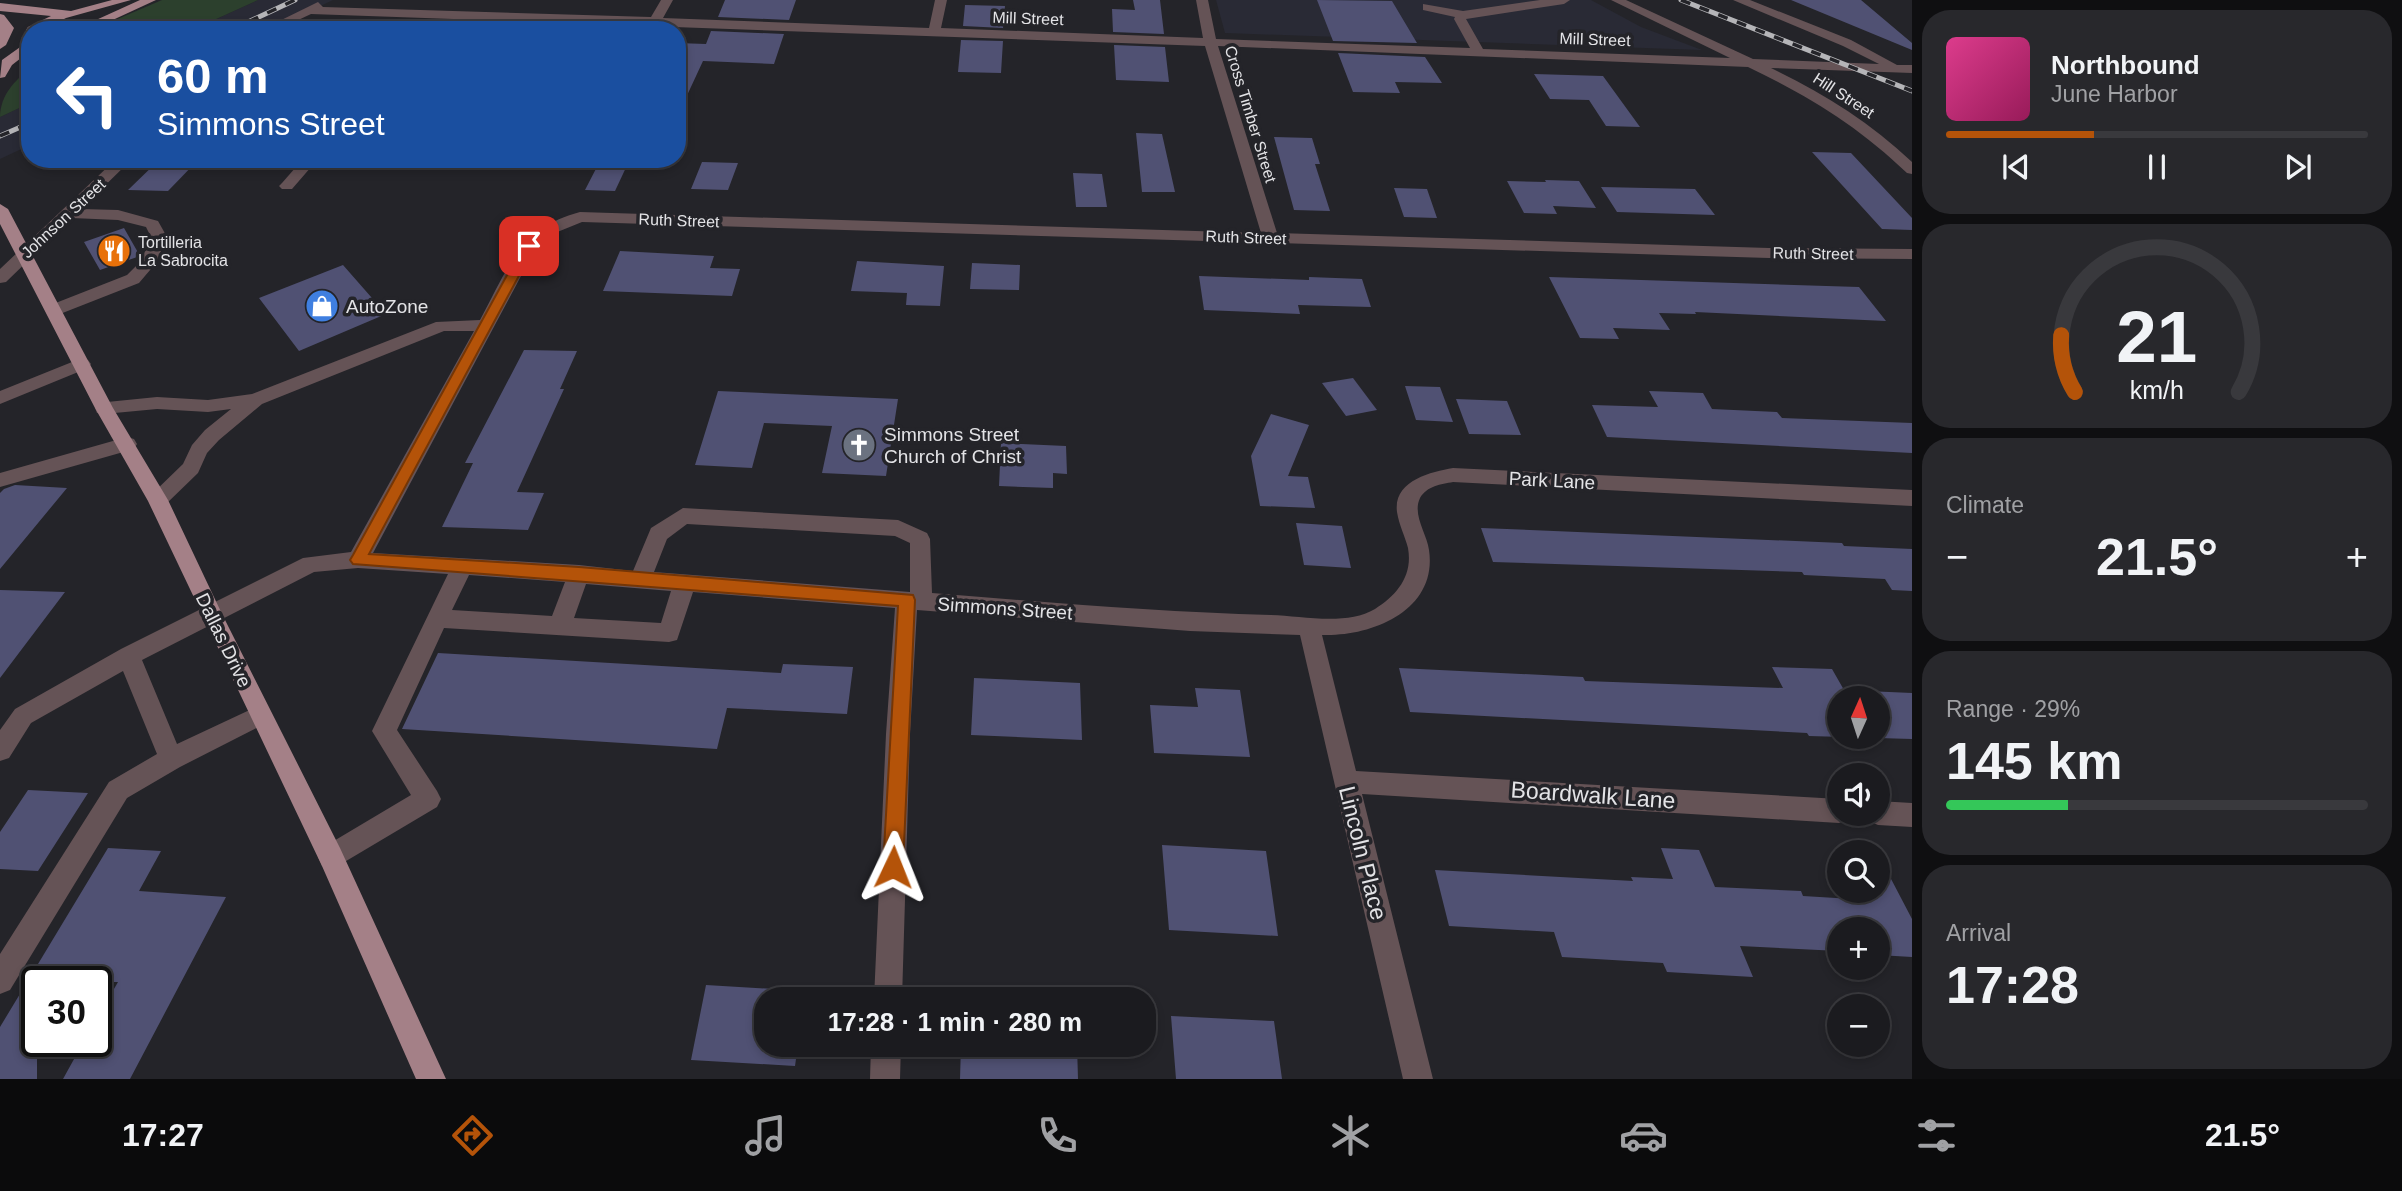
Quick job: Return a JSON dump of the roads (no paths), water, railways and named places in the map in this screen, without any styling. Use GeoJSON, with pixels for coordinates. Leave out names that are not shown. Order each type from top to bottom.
{"type":"FeatureCollection","features":[{"type":"Feature","properties":{"kind":"main road"},"geometry":{"type":"LineString","coordinates":[[0,1],[8,0]]}},
{"type":"Feature","properties":{"kind":"main road"},"geometry":{"type":"LineString","coordinates":[[51,21],[102,0]]}},
{"type":"Feature","properties":{"kind":"main road"},"geometry":{"type":"LineString","coordinates":[[0,7],[64,15],[86,12],[125,0]]}},
{"type":"Feature","properties":{"kind":"main road"},"geometry":{"type":"LineString","coordinates":[[98,21],[150,0]]}},
{"type":"Feature","properties":{"kind":"main road"},"geometry":{"type":"LineString","coordinates":[[59,21],[64,15]]}},
{"type":"Feature","properties":{"kind":"main road"},"geometry":{"type":"LineString","coordinates":[[0,45],[4,23]]}},
{"type":"Feature","properties":{"kind":"main road"},"geometry":{"type":"LineString","coordinates":[[0,51],[21,37]]}},
{"type":"Feature","properties":{"kind":"main road"},"geometry":{"type":"LineString","coordinates":[[0,74],[7,63],[21,51]]}},
{"type":"Feature","properties":{"kind":"main road"},"geometry":{"type":"LineString","coordinates":[[0,87],[21,68]]}},
{"type":"Feature","properties":{"kind":"main road","name":"Dallas Drive"},"geometry":{"type":"LineString","coordinates":[[0,209],[104,408],[158,500],[260,715],[331,856],[431,1079]]}},
{"type":"Feature","properties":{"kind":"street"},"geometry":{"type":"LineString","coordinates":[[285,21],[333,0]]}},
{"type":"Feature","properties":{"kind":"street"},"geometry":{"type":"LineString","coordinates":[[434,21],[454,0]]}},
{"type":"Feature","properties":{"kind":"street"},"geometry":{"type":"LineString","coordinates":[[655,20],[667,0]]}},
{"type":"Feature","properties":{"kind":"street"},"geometry":{"type":"LineString","coordinates":[[934,31],[941,0]]}},
{"type":"Feature","properties":{"kind":"street","name":"Cross Timber Street"},"geometry":{"type":"LineString","coordinates":[[1202,0],[1210,41],[1271,238]]}},
{"type":"Feature","properties":{"kind":"street"},"geometry":{"type":"LineString","coordinates":[[1427,7],[1463,15],[1564,0]]}},
{"type":"Feature","properties":{"kind":"street","name":"Hill Street"},"geometry":{"type":"LineString","coordinates":[[1617,0],[1777,74],[1858,122],[1912,170]]}},
{"type":"Feature","properties":{"kind":"street"},"geometry":{"type":"LineString","coordinates":[[1741,0],[1847,43],[1896,68]]}},
{"type":"Feature","properties":{"kind":"street","name":"Mill Street"},"geometry":{"type":"LineString","coordinates":[[307,10],[443,13],[566,21]]}},
{"type":"Feature","properties":{"kind":"street"},"geometry":{"type":"LineString","coordinates":[[1463,15],[1460,19],[1478,52]]}},
{"type":"Feature","properties":{"kind":"street","name":"Mill Street"},"geometry":{"type":"LineString","coordinates":[[650,21],[680,21]]}},
{"type":"Feature","properties":{"kind":"street","name":"Mill Street"},"geometry":{"type":"LineString","coordinates":[[686,21],[1912,69]]}},
{"type":"Feature","properties":{"kind":"street","name":"Johnson Street"},"geometry":{"type":"LineString","coordinates":[[0,278],[116,168]]}},
{"type":"Feature","properties":{"kind":"street"},"geometry":{"type":"LineString","coordinates":[[287,186],[303,168]]}},
{"type":"Feature","properties":{"kind":"street"},"geometry":{"type":"LineString","coordinates":[[54,310],[133,279],[148,262],[159,237],[152,224],[118,215],[69,213]]}},
{"type":"Feature","properties":{"kind":"street","name":"Ruth Street"},"geometry":{"type":"LineString","coordinates":[[486,326],[529,246],[544,232],[580,217],[1755,253],[1912,254]]}},
{"type":"Feature","properties":{"kind":"street"},"geometry":{"type":"LineString","coordinates":[[104,408],[157,403],[208,406],[255,400],[442,326],[486,326],[358,560]]}},
{"type":"Feature","properties":{"kind":"street"},"geometry":{"type":"LineString","coordinates":[[0,398],[82,364]]}},
{"type":"Feature","properties":{"kind":"street"},"geometry":{"type":"LineString","coordinates":[[158,500],[191,468],[199,450],[212,435],[255,400]]}},
{"type":"Feature","properties":{"kind":"street"},"geometry":{"type":"LineString","coordinates":[[0,480],[127,444]]}},
{"type":"Feature","properties":{"kind":"street","name":"Park Lane"},"geometry":{"type":"LineString","coordinates":[[1309,627],[1347,627],[1379,618],[1403,601],[1417,578],[1419,551],[1407,510],[1411,496],[1420,485],[1435,478],[1454,474],[1912,498]]}},
{"type":"Feature","properties":{"kind":"street"},"geometry":{"type":"LineString","coordinates":[[641,578],[658,534],[683,516],[898,528],[920,538],[898,734],[888,987]]}},
{"type":"Feature","properties":{"kind":"street","name":"Simmons Street"},"geometry":{"type":"LineString","coordinates":[[0,750],[23,716],[129,656],[311,564],[358,560],[579,573],[1189,622],[1309,627]]}},
{"type":"Feature","properties":{"kind":"street"},"geometry":{"type":"LineString","coordinates":[[331,856],[428,799],[384,731],[462,566]]}},
{"type":"Feature","properties":{"kind":"street"},"geometry":{"type":"LineString","coordinates":[[560,626],[579,573]]}},
{"type":"Feature","properties":{"kind":"street"},"geometry":{"type":"LineString","coordinates":[[436,618],[668,633],[685,582]]}},
{"type":"Feature","properties":{"kind":"street","name":"Lincoln Place"},"geometry":{"type":"LineString","coordinates":[[1309,627],[1418,1079]]}},
{"type":"Feature","properties":{"kind":"street"},"geometry":{"type":"LineString","coordinates":[[129,656],[171,760]]}},
{"type":"Feature","properties":{"kind":"street"},"geometry":{"type":"LineString","coordinates":[[0,980],[118,790],[260,715]]}},
{"type":"Feature","properties":{"kind":"street","name":"Boardwalk Lane"},"geometry":{"type":"LineString","coordinates":[[1346,782],[1827,810]]}},
{"type":"Feature","properties":{"kind":"street"},"geometry":{"type":"LineString","coordinates":[[1890,814],[1912,815]]}},
{"type":"Feature","properties":{"kind":"street"},"geometry":{"type":"LineString","coordinates":[[885,1079],[886,1057]]}},
{"type":"Feature","properties":{"kind":"railway"},"geometry":{"type":"LineString","coordinates":[[250,21],[295,0]]}},
{"type":"Feature","properties":{"kind":"railway"},"geometry":{"type":"LineString","coordinates":[[1681,0],[1912,91]]}},
{"type":"Feature","properties":{"kind":"railway"},"geometry":{"type":"LineString","coordinates":[[0,136],[21,127]]}},
{"type":"Feature","properties":{"kind":"place","name":"Tortilleria La Sabrocita"},"geometry":{"type":"Point","coordinates":[114,251]}},
{"type":"Feature","properties":{"kind":"place","name":"AutoZone"},"geometry":{"type":"Point","coordinates":[322,306]}},
{"type":"Feature","properties":{"kind":"place","name":"Simmons Street Church of Christ"},"geometry":{"type":"Point","coordinates":[859,445]}}]}
